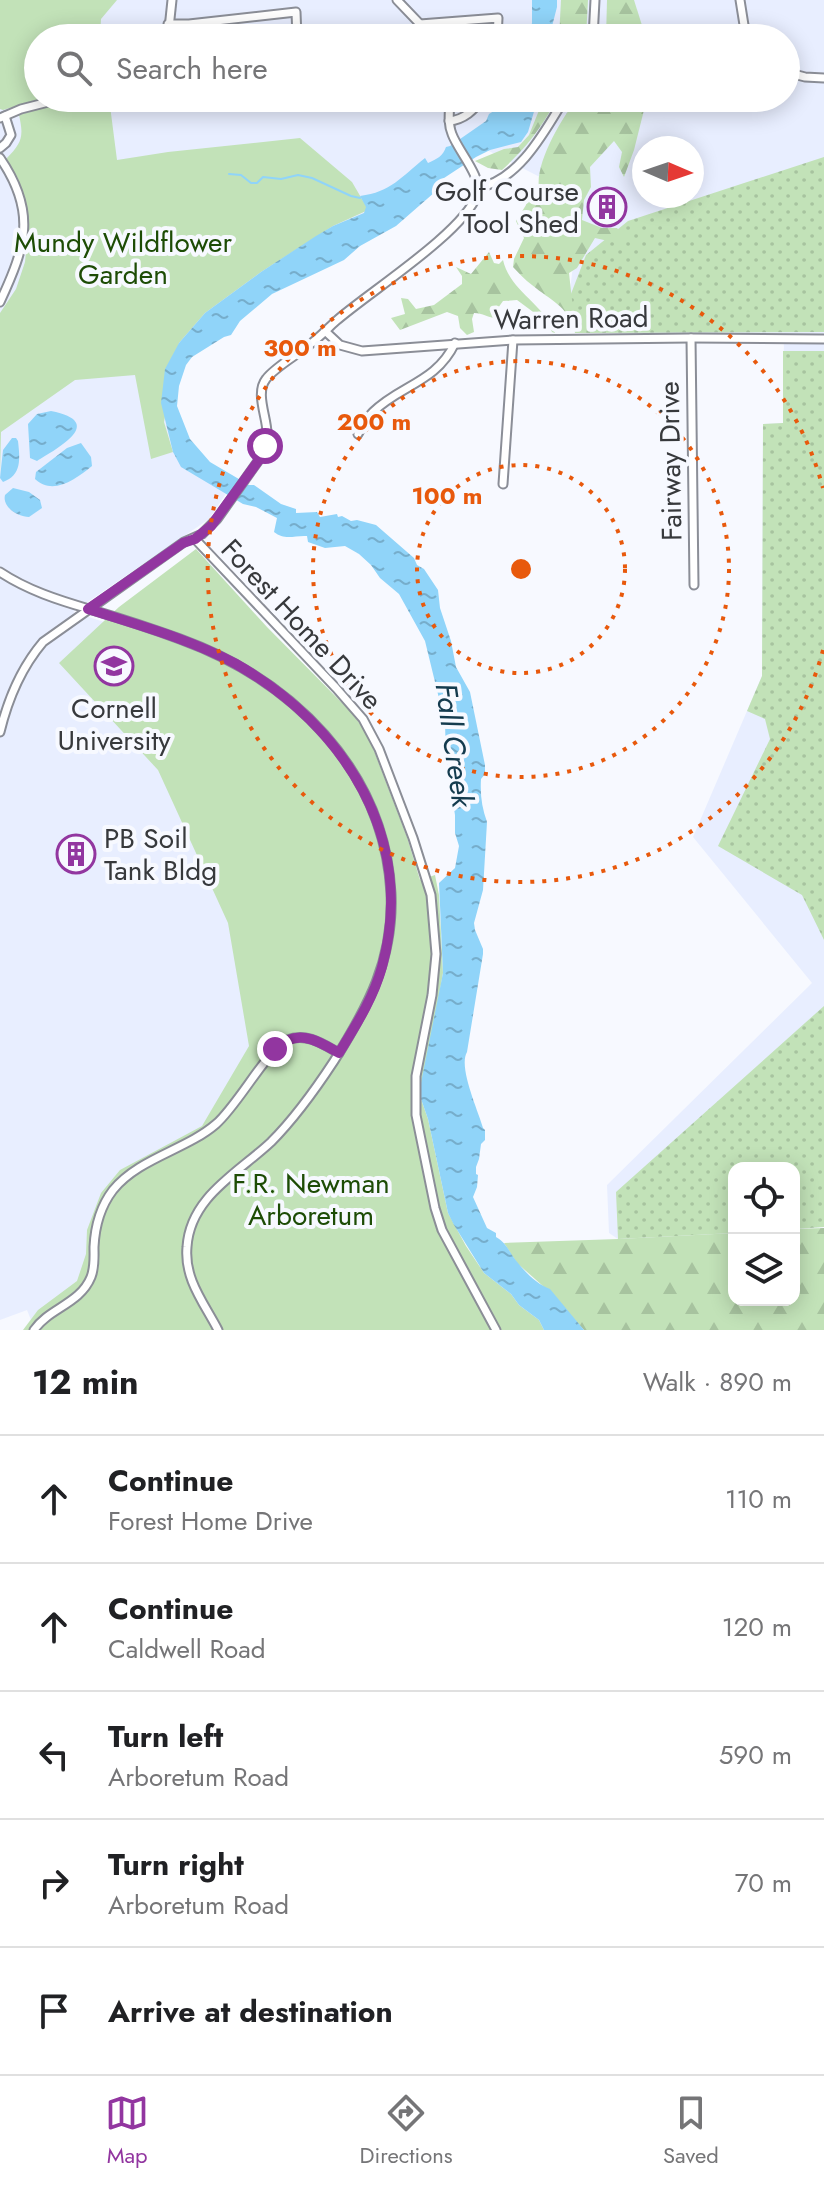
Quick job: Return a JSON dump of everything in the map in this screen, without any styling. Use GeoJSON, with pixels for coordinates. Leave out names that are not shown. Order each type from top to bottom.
{"type":"FeatureCollection","features":[{"type":"Feature","properties":{"kind":"street"},"geometry":{"type":"LineString","coordinates":[[172,0],[168,24],[296,12],[296,24]]}},
{"type":"Feature","properties":{"kind":"street"},"geometry":{"type":"LineString","coordinates":[[397,0],[420,24],[498,18],[498,24]]}},
{"type":"Feature","properties":{"kind":"street"},"geometry":{"type":"LineString","coordinates":[[594,24],[595,0]]}},
{"type":"Feature","properties":{"kind":"street"},"geometry":{"type":"LineString","coordinates":[[740,0],[744,24]]}},
{"type":"Feature","properties":{"kind":"street"},"geometry":{"type":"LineString","coordinates":[[800,76],[824,78]]}},
{"type":"Feature","properties":{"kind":"street"},"geometry":{"type":"LineString","coordinates":[[0,148],[11,135],[3,117],[24,108]]}},
{"type":"Feature","properties":{"kind":"street"},"geometry":{"type":"LineString","coordinates":[[449,112],[453,139],[471,169],[477,188],[494,183],[519,163],[542,138],[557,112]]}},
{"type":"Feature","properties":{"kind":"street"},"geometry":{"type":"LineString","coordinates":[[449,121],[471,112]]}},
{"type":"Feature","properties":{"kind":"street"},"geometry":{"type":"LineString","coordinates":[[0,158],[19,190],[24,219],[16,269],[0,302]]}},
{"type":"Feature","properties":{"kind":"street","name":"Forest Home Drive"},"geometry":{"type":"LineString","coordinates":[[477,188],[477,195],[469,207],[448,231],[265,380],[262,392],[267,436],[261,457],[222,513],[195,539],[363,719],[379,749],[408,823],[431,895],[436,954],[432,995],[416,1076],[416,1115],[442,1230],[496,1330]]}},
{"type":"Feature","properties":{"kind":"street","name":"Warren Road"},"geometry":{"type":"LineString","coordinates":[[325,331],[340,345],[355,350],[513,340],[824,339]]}},
{"type":"Feature","properties":{"kind":"street","name":"Fairway Drive"},"geometry":{"type":"LineString","coordinates":[[691,338],[694,585]]}},
{"type":"Feature","properties":{"kind":"street"},"geometry":{"type":"LineString","coordinates":[[503,484],[513,340]]}},
{"type":"Feature","properties":{"kind":"street"},"geometry":{"type":"LineString","coordinates":[[358,434],[373,412],[434,371],[455,343]]}},
{"type":"Feature","properties":{"kind":"street"},"geometry":{"type":"LineString","coordinates":[[0,732],[9,698],[36,650],[51,635],[184,542],[195,539]]}},
{"type":"Feature","properties":{"kind":"street"},"geometry":{"type":"LineString","coordinates":[[0,572],[64,603],[181,640],[250,672],[285,697],[332,743],[355,774],[377,821],[384,845],[390,883],[390,921],[384,957],[363,1015],[299,1111],[271,1141],[206,1199],[192,1222],[187,1247],[189,1273],[218,1330]]}},
{"type":"Feature","properties":{"kind":"street"},"geometry":{"type":"LineString","coordinates":[[34,1330],[42,1319],[72,1301],[86,1287],[94,1267],[99,1215],[107,1198],[125,1177],[192,1141],[214,1125],[233,1106],[275,1049],[287,1040],[310,1038],[339,1053]]}},
{"type":"Feature","properties":{"kind":"shaded area","name":"Cornell University"},"geometry":{"type":"Polygon","coordinates":[[[0,0],[824,0],[824,1227],[800,1229],[800,1162],[728,1162],[728,1233],[618,1239],[609,1233],[607,1185],[812,983],[693,837],[762,676],[763,424],[783,423],[784,333],[575,333],[569,299],[581,198],[477,145],[181,356],[171,408],[186,447],[231,486],[209,519],[73,612],[210,656],[386,879],[85,1284],[33,1325],[27,1310],[0,1320],[0,0]]]}},
{"type":"Feature","properties":{"kind":"green space"},"geometry":{"type":"Polygon","coordinates":[[[0,0],[117,0],[101,19],[101,24],[24,24],[24,104],[0,109],[0,0]]]}},
{"type":"Feature","properties":{"kind":"green space"},"geometry":{"type":"Polygon","coordinates":[[[561,0],[588,0],[587,24],[560,24],[561,0]]]}},
{"type":"Feature","properties":{"kind":"green space"},"geometry":{"type":"Polygon","coordinates":[[[607,0],[634,0],[642,24],[606,24],[607,0]]]}},
{"type":"Feature","properties":{"kind":"green space","name":"Mundy Wildflower Garden"},"geometry":{"type":"Polygon","coordinates":[[[29,112],[111,112],[117,160],[300,138],[352,182],[366,206],[366,211],[333,226],[261,272],[205,313],[179,343],[164,422],[173,452],[151,459],[135,375],[75,380],[1,432],[0,476],[0,313],[16,289],[25,262],[28,230],[27,207],[18,179],[6,159],[20,139],[19,115],[29,112]]]}},
{"type":"Feature","properties":{"kind":"green space"},"geometry":{"type":"Polygon","coordinates":[[[538,112],[549,112],[520,153],[502,170],[488,168],[475,161],[504,149],[518,147],[529,135],[538,112]]]}},
{"type":"Feature","properties":{"kind":"green space"},"geometry":{"type":"Polygon","coordinates":[[[568,112],[644,112],[638,136],[632,136],[632,155],[624,177],[619,167],[622,152],[614,141],[590,167],[591,187],[584,200],[582,220],[602,228],[617,228],[625,237],[617,243],[595,238],[577,268],[569,273],[578,330],[575,331],[562,309],[513,267],[524,238],[516,221],[526,205],[529,192],[539,188],[541,166],[568,112]]]}},
{"type":"Feature","properties":{"kind":"green space"},"geometry":{"type":"Polygon","coordinates":[[[824,157],[824,332],[575,333],[569,299],[586,255],[628,221],[668,208],[704,208],[704,196],[824,157]]]}},
{"type":"Feature","properties":{"kind":"green space"},"geometry":{"type":"Polygon","coordinates":[[[489,252],[494,263],[499,264],[503,260],[513,280],[543,314],[555,333],[548,323],[517,300],[503,301],[498,308],[498,318],[474,313],[474,332],[467,335],[460,328],[458,316],[447,312],[400,330],[391,318],[405,314],[401,298],[408,299],[416,309],[434,305],[462,284],[462,276],[456,267],[471,274],[489,252]]]}},
{"type":"Feature","properties":{"kind":"green space"},"geometry":{"type":"Polygon","coordinates":[[[783,351],[824,351],[824,940],[802,895],[718,846],[770,739],[765,719],[747,711],[762,676],[763,424],[783,423],[783,351]]]}},
{"type":"Feature","properties":{"kind":"green space","name":"F.R. Newman Arboretum"},"geometry":{"type":"Polygon","coordinates":[[[196,549],[363,728],[407,837],[420,880],[435,875],[443,973],[421,1099],[448,1213],[484,1273],[539,1320],[544,1330],[23,1330],[38,1310],[77,1281],[86,1254],[87,1230],[101,1193],[120,1170],[202,1126],[249,1046],[228,923],[158,770],[59,663],[119,607],[196,549]]]}},
{"type":"Feature","properties":{"kind":"green space"},"geometry":{"type":"Polygon","coordinates":[[[824,1006],[824,1227],[800,1229],[800,1162],[728,1162],[728,1233],[618,1239],[616,1192],[824,1006]]]}},
{"type":"Feature","properties":{"kind":"green space"},"geometry":{"type":"Polygon","coordinates":[[[824,1228],[824,1330],[584,1330],[517,1263],[504,1243],[728,1233],[728,1306],[800,1306],[800,1229],[824,1228]]]}},
{"type":"Feature","properties":{"kind":"water"},"geometry":{"type":"Polygon","coordinates":[[[532,0],[557,0],[553,24],[532,23],[532,0]]]}},
{"type":"Feature","properties":{"kind":"water","name":"Fall Creek"},"geometry":{"type":"Polygon","coordinates":[[[534,112],[528,132],[521,142],[476,157],[441,180],[435,192],[396,226],[360,246],[344,260],[272,294],[240,321],[231,335],[192,357],[179,386],[177,406],[190,439],[210,462],[254,485],[281,504],[296,509],[296,513],[317,512],[320,517],[337,514],[351,521],[376,525],[414,558],[438,590],[456,667],[470,692],[485,765],[485,774],[481,779],[487,822],[483,890],[474,923],[483,954],[465,1059],[470,1089],[485,1130],[473,1197],[487,1228],[496,1233],[496,1237],[528,1275],[550,1289],[584,1330],[544,1330],[539,1320],[484,1273],[448,1213],[421,1099],[421,1083],[443,973],[439,883],[455,868],[459,846],[446,758],[445,723],[425,641],[399,594],[359,554],[345,546],[325,548],[308,542],[307,536],[278,535],[274,532],[277,518],[243,504],[181,467],[173,452],[161,403],[165,369],[179,343],[205,313],[316,236],[364,213],[366,207],[360,196],[388,187],[425,158],[428,163],[437,159],[446,147],[486,121],[489,114],[534,112]]]}},
{"type":"Feature","properties":{"kind":"water"},"geometry":{"type":"Polygon","coordinates":[[[51,411],[67,416],[77,428],[65,442],[37,461],[30,458],[28,424],[37,414],[51,411]]]}},
{"type":"Feature","properties":{"kind":"water"},"geometry":{"type":"Polygon","coordinates":[[[12,438],[18,441],[17,471],[3,482],[0,478],[3,450],[12,438]]]}},
{"type":"Feature","properties":{"kind":"water"},"geometry":{"type":"Polygon","coordinates":[[[81,443],[91,457],[92,466],[86,471],[57,486],[42,484],[35,479],[36,472],[67,448],[81,443]]]}},
{"type":"Feature","properties":{"kind":"water"},"geometry":{"type":"Polygon","coordinates":[[[13,488],[29,492],[40,500],[42,508],[29,517],[12,510],[6,504],[5,495],[13,488]]]}},
{"type":"Feature","properties":{"kind":"waterway"},"geometry":{"type":"LineString","coordinates":[[229,174],[241,175],[251,183],[257,183],[263,177],[281,179],[298,175],[360,198]]}},
{"type":"Feature","properties":{"kind":"place","name":"Golf Course Tool Shed"},"geometry":{"type":"Point","coordinates":[607,207]}},
{"type":"Feature","properties":{"kind":"place","name":"Cornell University"},"geometry":{"type":"Point","coordinates":[114,666]}},
{"type":"Feature","properties":{"kind":"place","name":"PB Soil Tank Bldg"},"geometry":{"type":"Point","coordinates":[76,854]}},
{"type":"Feature","properties":{"kind":"route"},"geometry":{"type":"LineString","coordinates":[[265,446],[261,457],[211,526],[88,609],[221,656],[262,680],[310,719],[332,743],[355,774],[367,797],[384,845],[391,895],[387,945],[373,992],[363,1015],[339,1053],[320,1042],[302,1037],[287,1040],[275,1049]]}}]}
